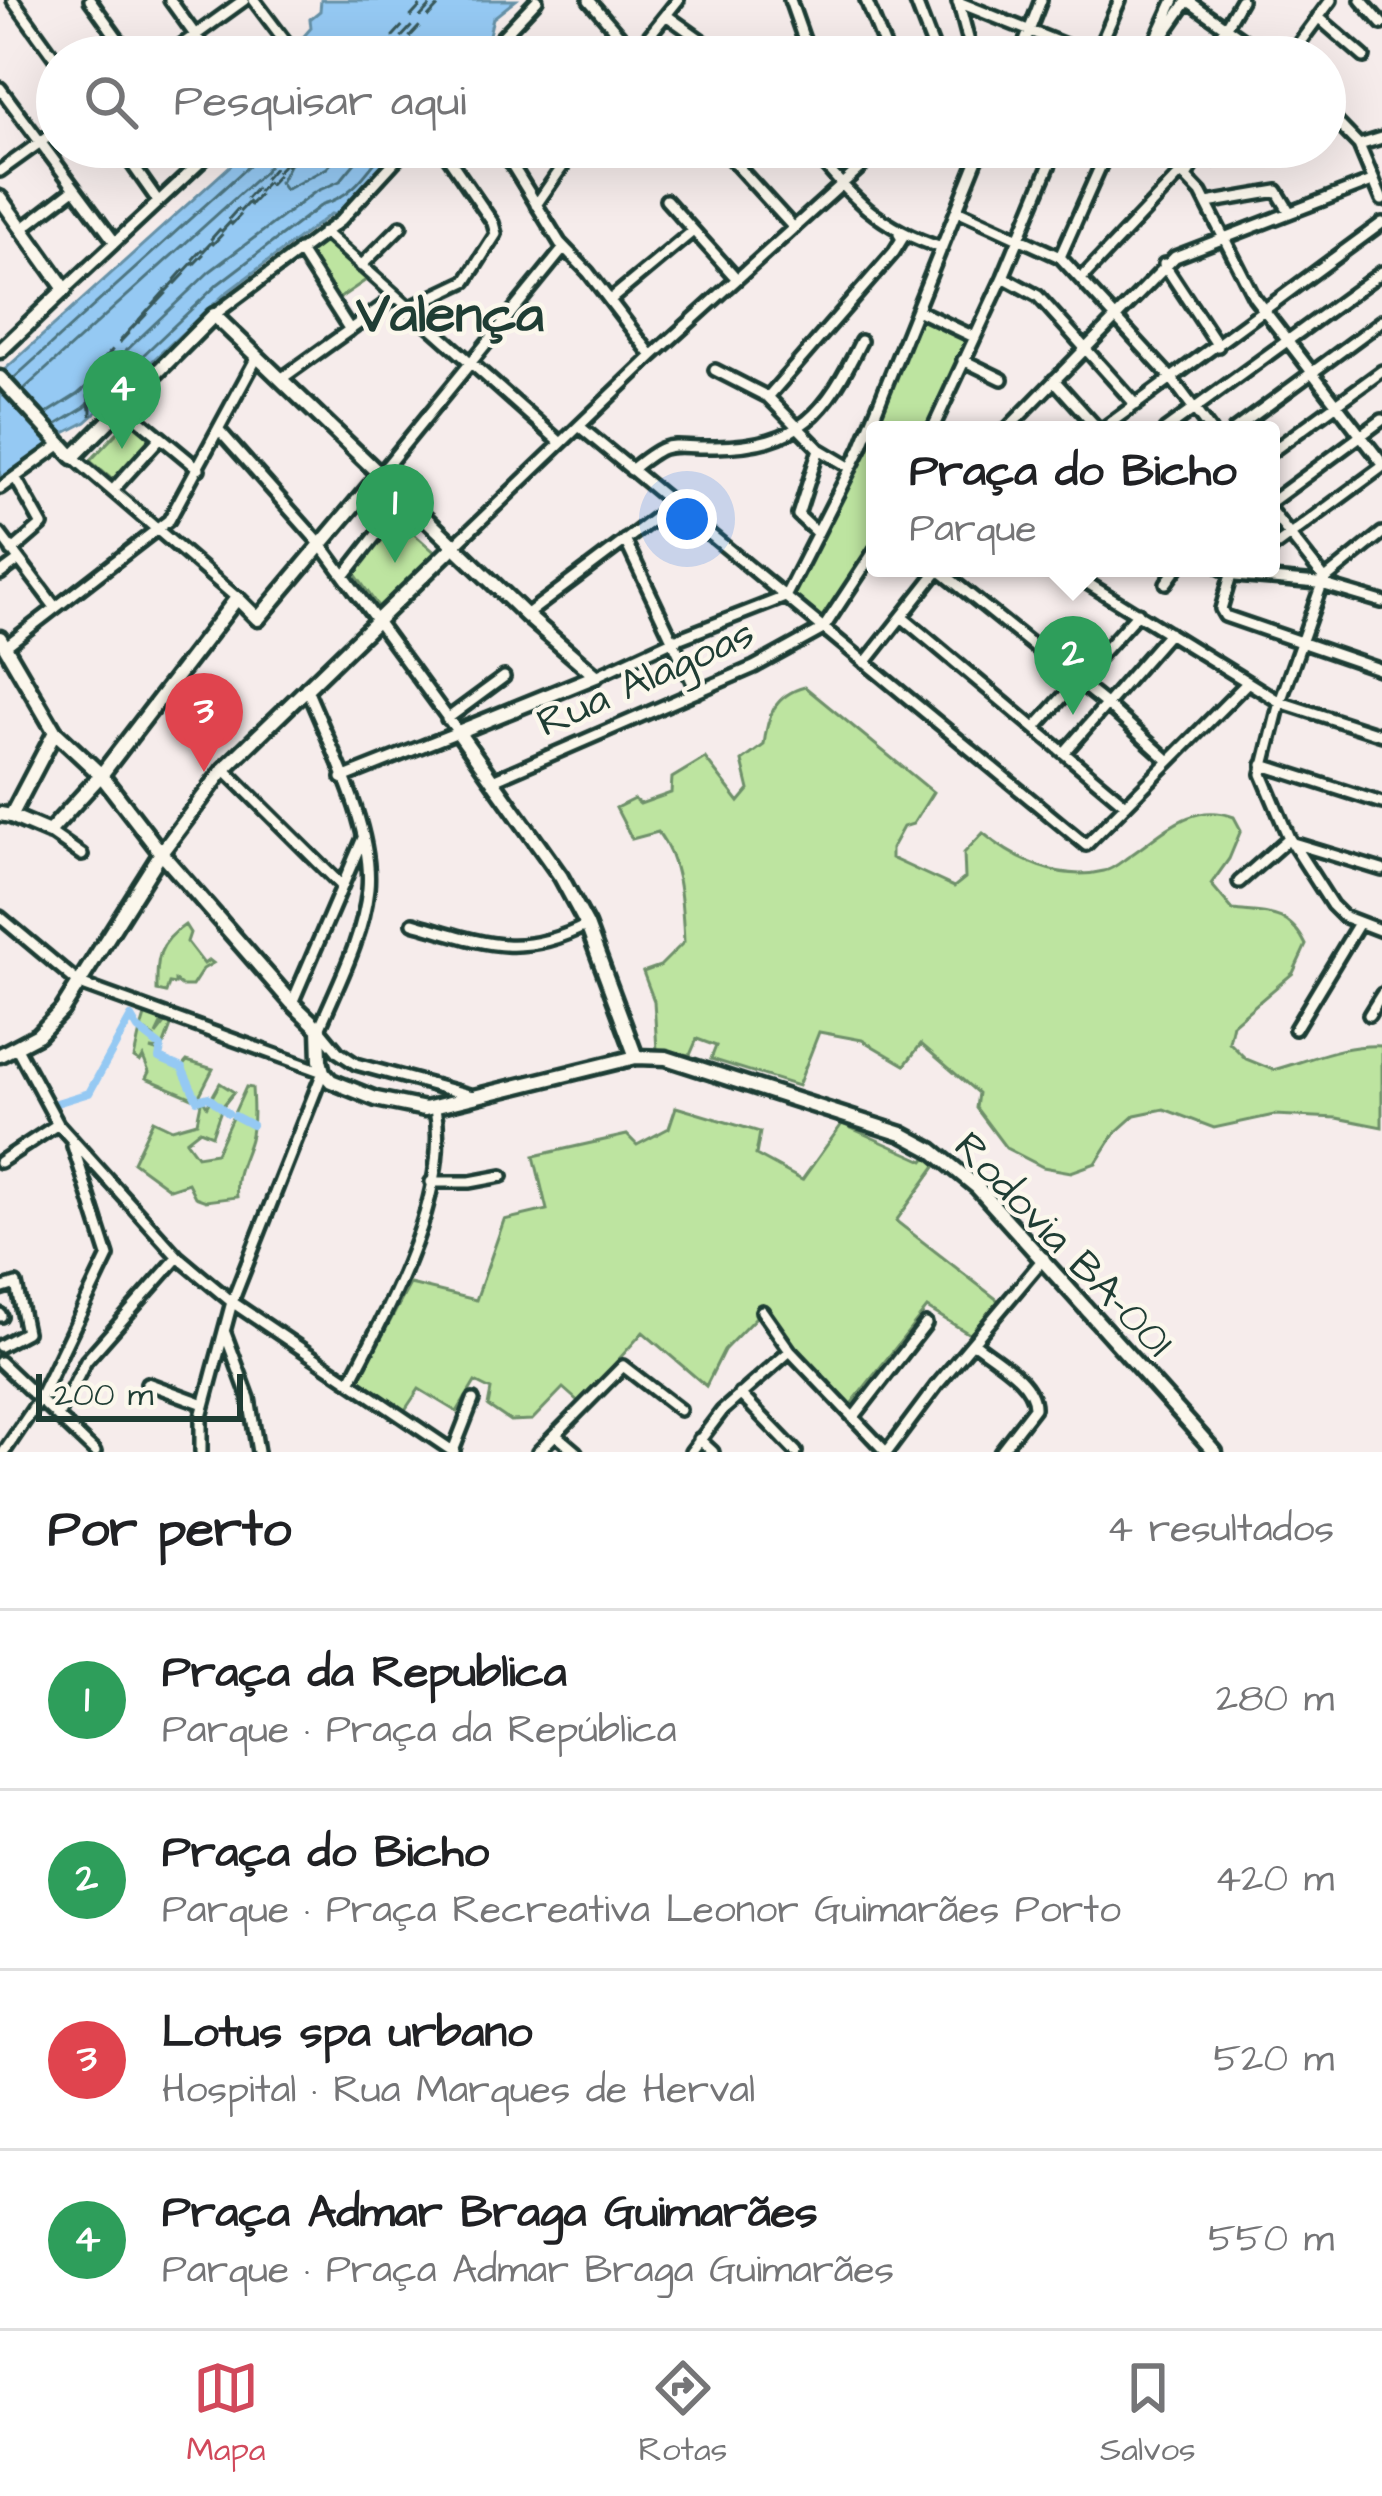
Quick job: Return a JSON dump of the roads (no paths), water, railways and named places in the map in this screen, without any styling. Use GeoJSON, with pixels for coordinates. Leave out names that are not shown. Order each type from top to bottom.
{"type":"FeatureCollection","features":[{"type":"Feature","properties":{"kind":"main road"},"geometry":{"type":"LineString","coordinates":[[0,198],[64,289],[0,351]]}},
{"type":"Feature","properties":{"kind":"main road"},"geometry":{"type":"LineString","coordinates":[[0,378],[74,457],[214,315],[526,615],[596,676],[458,732],[550,861],[587,926],[636,1057],[434,1108],[355,1092],[322,1072],[319,1029],[161,853],[101,775],[55,732],[3,642]]}},
{"type":"Feature","properties":{"kind":"main road"},"geometry":{"type":"LineString","coordinates":[[55,732],[5,815],[49,832],[101,775],[237,598],[258,620],[381,473]]}},
{"type":"Feature","properties":{"kind":"main road"},"geometry":{"type":"LineString","coordinates":[[0,1054],[45,1029],[80,984],[161,853],[224,769],[456,544]]}},
{"type":"Feature","properties":{"kind":"main road","name":"Rodovia BA-001"},"geometry":{"type":"LineString","coordinates":[[636,1057],[699,1066],[921,1144],[962,1172],[1215,1452]]}},
{"type":"Feature","properties":{"kind":"street"},"geometry":{"type":"LineString","coordinates":[[13,0],[39,36]]}},
{"type":"Feature","properties":{"kind":"street"},"geometry":{"type":"LineString","coordinates":[[90,0],[115,36]]}},
{"type":"Feature","properties":{"kind":"street"},"geometry":{"type":"LineString","coordinates":[[170,0],[195,34]]}},
{"type":"Feature","properties":{"kind":"street"},"geometry":{"type":"LineString","coordinates":[[192,36],[244,0]]}},
{"type":"Feature","properties":{"kind":"street"},"geometry":{"type":"LineString","coordinates":[[254,0],[281,36]]}},
{"type":"Feature","properties":{"kind":"street"},"geometry":{"type":"LineString","coordinates":[[503,36],[537,0]]}},
{"type":"Feature","properties":{"kind":"street"},"geometry":{"type":"LineString","coordinates":[[589,0],[618,36]]}},
{"type":"Feature","properties":{"kind":"street"},"geometry":{"type":"LineString","coordinates":[[649,36],[678,0]]}},
{"type":"Feature","properties":{"kind":"street"},"geometry":{"type":"LineString","coordinates":[[790,0],[803,36]]}},
{"type":"Feature","properties":{"kind":"street"},"geometry":{"type":"LineString","coordinates":[[866,0],[881,36]]}},
{"type":"Feature","properties":{"kind":"street"},"geometry":{"type":"LineString","coordinates":[[914,0],[929,36]]}},
{"type":"Feature","properties":{"kind":"street"},"geometry":{"type":"LineString","coordinates":[[1027,36],[1042,0]]}},
{"type":"Feature","properties":{"kind":"street"},"geometry":{"type":"LineString","coordinates":[[1104,36],[1120,0]]}},
{"type":"Feature","properties":{"kind":"street"},"geometry":{"type":"LineString","coordinates":[[1158,36],[1174,0]]}},
{"type":"Feature","properties":{"kind":"street"},"geometry":{"type":"LineString","coordinates":[[1162,36],[1187,0],[1240,36]]}},
{"type":"Feature","properties":{"kind":"street"},"geometry":{"type":"LineString","coordinates":[[1220,36],[1241,0]]}},
{"type":"Feature","properties":{"kind":"street"},"geometry":{"type":"LineString","coordinates":[[1303,36],[1330,0]]}},
{"type":"Feature","properties":{"kind":"street"},"geometry":{"type":"LineString","coordinates":[[1361,0],[1382,24]]}},
{"type":"Feature","properties":{"kind":"street"},"geometry":{"type":"LineString","coordinates":[[958,1],[1044,36]]}},
{"type":"Feature","properties":{"kind":"street"},"geometry":{"type":"LineString","coordinates":[[958,1],[966,36]]}},
{"type":"Feature","properties":{"kind":"street"},"geometry":{"type":"LineString","coordinates":[[665,15],[695,36]]}},
{"type":"Feature","properties":{"kind":"street"},"geometry":{"type":"LineString","coordinates":[[1318,16],[1340,36]]}},
{"type":"Feature","properties":{"kind":"street"},"geometry":{"type":"LineString","coordinates":[[1346,41],[1364,57]]}},
{"type":"Feature","properties":{"kind":"street"},"geometry":{"type":"LineString","coordinates":[[0,88],[36,136]]}},
{"type":"Feature","properties":{"kind":"street"},"geometry":{"type":"LineString","coordinates":[[1346,132],[1359,145],[1382,200]]}},
{"type":"Feature","properties":{"kind":"street"},"geometry":{"type":"LineString","coordinates":[[1359,145],[1382,138]]}},
{"type":"Feature","properties":{"kind":"street"},"geometry":{"type":"LineString","coordinates":[[0,171],[36,144]]}},
{"type":"Feature","properties":{"kind":"street"},"geometry":{"type":"LineString","coordinates":[[59,168],[113,241]]}},
{"type":"Feature","properties":{"kind":"street"},"geometry":{"type":"LineString","coordinates":[[135,168],[158,201]]}},
{"type":"Feature","properties":{"kind":"street"},"geometry":{"type":"LineString","coordinates":[[64,289],[194,168]]}},
{"type":"Feature","properties":{"kind":"street"},"geometry":{"type":"LineString","coordinates":[[214,315],[354,208],[389,168]]}},
{"type":"Feature","properties":{"kind":"street"},"geometry":{"type":"LineString","coordinates":[[407,309],[466,281],[496,234],[455,168]]}},
{"type":"Feature","properties":{"kind":"street"},"geometry":{"type":"LineString","coordinates":[[514,168],[564,248],[652,356]]}},
{"type":"Feature","properties":{"kind":"street"},"geometry":{"type":"LineString","coordinates":[[536,205],[562,168]]}},
{"type":"Feature","properties":{"kind":"street"},"geometry":{"type":"LineString","coordinates":[[739,168],[794,228]]}},
{"type":"Feature","properties":{"kind":"street"},"geometry":{"type":"LineString","coordinates":[[768,397],[902,239],[827,168]]}},
{"type":"Feature","properties":{"kind":"street"},"geometry":{"type":"LineString","coordinates":[[871,421],[974,168]]}},
{"type":"Feature","properties":{"kind":"street"},"geometry":{"type":"LineString","coordinates":[[936,421],[1048,168]]}},
{"type":"Feature","properties":{"kind":"street"},"geometry":{"type":"LineString","coordinates":[[1060,257],[1100,168]]}},
{"type":"Feature","properties":{"kind":"street"},"geometry":{"type":"LineString","coordinates":[[1180,168],[1208,203],[1264,310],[1382,465],[1280,541]]}},
{"type":"Feature","properties":{"kind":"street"},"geometry":{"type":"LineString","coordinates":[[1082,278],[1189,168]]}},
{"type":"Feature","properties":{"kind":"street"},"geometry":{"type":"LineString","coordinates":[[456,544],[652,356],[860,169]]}},
{"type":"Feature","properties":{"kind":"street"},"geometry":{"type":"LineString","coordinates":[[1014,421],[1164,264],[1224,235],[1372,181]]}},
{"type":"Feature","properties":{"kind":"street"},"geometry":{"type":"LineString","coordinates":[[22,229],[74,189]]}},
{"type":"Feature","properties":{"kind":"street"},"geometry":{"type":"LineString","coordinates":[[1208,203],[1279,191],[1288,211]]}},
{"type":"Feature","properties":{"kind":"street"},"geometry":{"type":"LineString","coordinates":[[1254,194],[1262,220]]}},
{"type":"Feature","properties":{"kind":"street"},"geometry":{"type":"LineString","coordinates":[[666,200],[737,279]]}},
{"type":"Feature","properties":{"kind":"street"},"geometry":{"type":"LineString","coordinates":[[957,210],[1060,257],[1172,379],[1203,421]]}},
{"type":"Feature","properties":{"kind":"street"},"geometry":{"type":"LineString","coordinates":[[1113,421],[1382,223]]}},
{"type":"Feature","properties":{"kind":"street"},"geometry":{"type":"LineString","coordinates":[[361,266],[400,226]]}},
{"type":"Feature","properties":{"kind":"street"},"geometry":{"type":"LineString","coordinates":[[610,300],[693,231]]}},
{"type":"Feature","properties":{"kind":"street"},"geometry":{"type":"LineString","coordinates":[[324,232],[561,443]]}},
{"type":"Feature","properties":{"kind":"street"},"geometry":{"type":"LineString","coordinates":[[899,234],[942,248]]}},
{"type":"Feature","properties":{"kind":"street"},"geometry":{"type":"LineString","coordinates":[[381,473],[564,248]]}},
{"type":"Feature","properties":{"kind":"street"},"geometry":{"type":"LineString","coordinates":[[299,250],[350,330]]}},
{"type":"Feature","properties":{"kind":"street"},"geometry":{"type":"LineString","coordinates":[[1164,264],[1218,346]]}},
{"type":"Feature","properties":{"kind":"street"},"geometry":{"type":"LineString","coordinates":[[1177,421],[1382,272]]}},
{"type":"Feature","properties":{"kind":"street"},"geometry":{"type":"LineString","coordinates":[[1003,277],[1038,296],[1136,405]]}},
{"type":"Feature","properties":{"kind":"street"},"geometry":{"type":"LineString","coordinates":[[281,379],[394,298]]}},
{"type":"Feature","properties":{"kind":"street"},"geometry":{"type":"LineString","coordinates":[[917,310],[974,338]]}},
{"type":"Feature","properties":{"kind":"street"},"geometry":{"type":"LineString","coordinates":[[1246,421],[1382,321]]}},
{"type":"Feature","properties":{"kind":"street"},"geometry":{"type":"LineString","coordinates":[[631,470],[665,445],[728,447],[770,440],[796,429],[829,403],[861,341]]}},
{"type":"Feature","properties":{"kind":"street"},"geometry":{"type":"LineString","coordinates":[[3,642],[159,531],[180,504],[256,359]]}},
{"type":"Feature","properties":{"kind":"street"},"geometry":{"type":"LineString","coordinates":[[963,360],[1002,379]]}},
{"type":"Feature","properties":{"kind":"street"},"geometry":{"type":"LineString","coordinates":[[715,370],[768,397],[819,449],[851,468]]}},
{"type":"Feature","properties":{"kind":"street"},"geometry":{"type":"LineString","coordinates":[[1280,445],[1382,371]]}},
{"type":"Feature","properties":{"kind":"street"},"geometry":{"type":"LineString","coordinates":[[1054,380],[1092,421]]}},
{"type":"Feature","properties":{"kind":"street"},"geometry":{"type":"LineString","coordinates":[[124,406],[199,469]]}},
{"type":"Feature","properties":{"kind":"street"},"geometry":{"type":"LineString","coordinates":[[1017,418],[1020,421]]}},
{"type":"Feature","properties":{"kind":"street"},"geometry":{"type":"LineString","coordinates":[[1280,495],[1382,420]]}},
{"type":"Feature","properties":{"kind":"street"},"geometry":{"type":"LineString","coordinates":[[579,426],[1086,845],[1246,684]]}},
{"type":"Feature","properties":{"kind":"street"},"geometry":{"type":"LineString","coordinates":[[219,430],[345,575],[458,732],[342,778]]}},
{"type":"Feature","properties":{"kind":"street"},"geometry":{"type":"LineString","coordinates":[[596,676],[672,640],[785,597],[866,432]]}},
{"type":"Feature","properties":{"kind":"street"},"geometry":{"type":"LineString","coordinates":[[113,490],[160,438]]}},
{"type":"Feature","properties":{"kind":"street"},"geometry":{"type":"LineString","coordinates":[[0,488],[59,442]]}},
{"type":"Feature","properties":{"kind":"street"},"geometry":{"type":"LineString","coordinates":[[818,533],[797,515],[819,449]]}},
{"type":"Feature","properties":{"kind":"street"},"geometry":{"type":"LineString","coordinates":[[74,457],[237,598]]}},
{"type":"Feature","properties":{"kind":"street"},"geometry":{"type":"LineString","coordinates":[[0,574],[42,525],[15,477]]}},
{"type":"Feature","properties":{"kind":"street"},"geometry":{"type":"LineString","coordinates":[[345,575],[405,498]]}},
{"type":"Feature","properties":{"kind":"street"},"geometry":{"type":"LineString","coordinates":[[526,615],[671,506]]}},
{"type":"Feature","properties":{"kind":"street"},"geometry":{"type":"LineString","coordinates":[[1280,523],[1323,581]]}},
{"type":"Feature","properties":{"kind":"street"},"geometry":{"type":"LineString","coordinates":[[1382,533],[1323,581],[1263,765],[1264,786],[1291,841],[1337,912],[1382,931]]}},
{"type":"Feature","properties":{"kind":"street"},"geometry":{"type":"LineString","coordinates":[[0,534],[55,607]]}},
{"type":"Feature","properties":{"kind":"street"},"geometry":{"type":"LineString","coordinates":[[625,540],[698,692]]}},
{"type":"Feature","properties":{"kind":"street"},"geometry":{"type":"LineString","coordinates":[[823,629],[866,564]]}},
{"type":"Feature","properties":{"kind":"street"},"geometry":{"type":"LineString","coordinates":[[865,663],[933,577]]}},
{"type":"Feature","properties":{"kind":"street"},"geometry":{"type":"LineString","coordinates":[[949,577],[1107,704],[1169,761]]}},
{"type":"Feature","properties":{"kind":"street"},"geometry":{"type":"LineString","coordinates":[[1079,577],[1280,702],[1382,734]]}},
{"type":"Feature","properties":{"kind":"street"},"geometry":{"type":"LineString","coordinates":[[1166,584],[1171,577]]}},
{"type":"Feature","properties":{"kind":"street"},"geometry":{"type":"LineString","coordinates":[[1235,577],[1222,604],[1226,616],[1382,670]]}},
{"type":"Feature","properties":{"kind":"street"},"geometry":{"type":"LineString","coordinates":[[1253,577],[1323,581],[1381,600]]}},
{"type":"Feature","properties":{"kind":"street"},"geometry":{"type":"LineString","coordinates":[[1035,728],[1138,613]]}},
{"type":"Feature","properties":{"kind":"street"},"geometry":{"type":"LineString","coordinates":[[903,618],[1126,805]]}},
{"type":"Feature","properties":{"kind":"street","name":"Rua Alagoas"},"geometry":{"type":"LineString","coordinates":[[493,780],[698,692],[823,629]]}},
{"type":"Feature","properties":{"kind":"street"},"geometry":{"type":"LineString","coordinates":[[1064,753],[1169,633]]}},
{"type":"Feature","properties":{"kind":"street"},"geometry":{"type":"LineString","coordinates":[[447,719],[503,677]]}},
{"type":"Feature","properties":{"kind":"street"},"geometry":{"type":"LineString","coordinates":[[306,686],[363,838],[369,872],[363,916],[319,1029],[338,1052],[356,1064],[478,1098]]}},
{"type":"Feature","properties":{"kind":"street"},"geometry":{"type":"LineString","coordinates":[[1263,765],[1382,803]]}},
{"type":"Feature","properties":{"kind":"street"},"geometry":{"type":"LineString","coordinates":[[224,769],[343,886]]}},
{"type":"Feature","properties":{"kind":"street"},"geometry":{"type":"LineString","coordinates":[[49,832],[82,855]]}},
{"type":"Feature","properties":{"kind":"street"},"geometry":{"type":"LineString","coordinates":[[292,1003],[363,838]]}},
{"type":"Feature","properties":{"kind":"street"},"geometry":{"type":"LineString","coordinates":[[1291,841],[1382,870]]}},
{"type":"Feature","properties":{"kind":"street"},"geometry":{"type":"LineString","coordinates":[[1239,882],[1291,841]]}},
{"type":"Feature","properties":{"kind":"street"},"geometry":{"type":"LineString","coordinates":[[0,916],[80,984],[322,1072],[232,1301],[204,1404],[201,1452]]}},
{"type":"Feature","properties":{"kind":"street"},"geometry":{"type":"LineString","coordinates":[[413,923],[518,947],[553,942],[587,926]]}},
{"type":"Feature","properties":{"kind":"street"},"geometry":{"type":"LineString","coordinates":[[1295,1030],[1359,923]]}},
{"type":"Feature","properties":{"kind":"street"},"geometry":{"type":"LineString","coordinates":[[1370,1015],[1382,994]]}},
{"type":"Feature","properties":{"kind":"street"},"geometry":{"type":"LineString","coordinates":[[16,1048],[71,1141],[178,1257],[232,1301],[453,1452],[473,1400]]}},
{"type":"Feature","properties":{"kind":"street"},"geometry":{"type":"LineString","coordinates":[[413,1107],[421,1082]]}},
{"type":"Feature","properties":{"kind":"street"},"geometry":{"type":"LineString","coordinates":[[350,1382],[404,1273],[431,1182],[438,1137],[434,1108]]}},
{"type":"Feature","properties":{"kind":"street"},"geometry":{"type":"LineString","coordinates":[[0,1162],[58,1124]]}},
{"type":"Feature","properties":{"kind":"street"},"geometry":{"type":"LineString","coordinates":[[4,1452],[38,1400],[107,1256],[71,1141]]}},
{"type":"Feature","properties":{"kind":"street"},"geometry":{"type":"LineString","coordinates":[[83,1178],[95,1167]]}},
{"type":"Feature","properties":{"kind":"street"},"geometry":{"type":"LineString","coordinates":[[431,1182],[502,1176]]}},
{"type":"Feature","properties":{"kind":"street"},"geometry":{"type":"LineString","coordinates":[[58,1416],[86,1361],[178,1257]]}},
{"type":"Feature","properties":{"kind":"street"},"geometry":{"type":"LineString","coordinates":[[762,1311],[790,1351],[886,1452],[1044,1258]]}},
{"type":"Feature","properties":{"kind":"street"},"geometry":{"type":"LineString","coordinates":[[0,1289],[16,1284],[26,1332],[0,1346]]}},
{"type":"Feature","properties":{"kind":"street"},"geometry":{"type":"LineString","coordinates":[[853,1418],[926,1324]]}},
{"type":"Feature","properties":{"kind":"street"},"geometry":{"type":"LineString","coordinates":[[225,1334],[249,1398],[258,1452]]}},
{"type":"Feature","properties":{"kind":"street"},"geometry":{"type":"LineString","coordinates":[[974,1343],[1030,1390],[1034,1408],[1000,1452]]}},
{"type":"Feature","properties":{"kind":"street"},"geometry":{"type":"LineString","coordinates":[[691,1452],[740,1394],[790,1351]]}},
{"type":"Feature","properties":{"kind":"street"},"geometry":{"type":"LineString","coordinates":[[0,1362],[95,1452]]}},
{"type":"Feature","properties":{"kind":"street"},"geometry":{"type":"LineString","coordinates":[[538,1452],[623,1366],[680,1409]]}},
{"type":"Feature","properties":{"kind":"street"},"geometry":{"type":"LineString","coordinates":[[147,1383],[204,1404]]}},
{"type":"Feature","properties":{"kind":"street"},"geometry":{"type":"LineString","coordinates":[[740,1394],[796,1452]]}},
{"type":"Feature","properties":{"kind":"street"},"geometry":{"type":"LineString","coordinates":[[556,1435],[576,1452]]}},
{"type":"Feature","properties":{"kind":"street"},"geometry":{"type":"LineString","coordinates":[[699,1439],[713,1452]]}},
{"type":"Feature","properties":{"kind":"water"},"geometry":{"type":"Polygon","coordinates":[[[321,0],[516,0],[493,18],[489,36],[304,36],[311,28],[310,19],[320,11],[321,0]]]}},
{"type":"Feature","properties":{"kind":"water"},"geometry":{"type":"Polygon","coordinates":[[[228,168],[385,168],[339,216],[331,214],[226,293],[86,422],[0,481],[0,374],[228,168]]]}},
{"type":"Feature","properties":{"kind":"waterway"},"geometry":{"type":"LineString","coordinates":[[50,1105],[89,1093],[131,1017],[161,1047],[159,1058],[182,1068],[197,1100],[208,1097],[228,1113]]}},
{"type":"Feature","properties":{"kind":"waterway"},"geometry":{"type":"LineString","coordinates":[[235,1116],[252,1125]]}},
{"type":"Feature","properties":{"kind":"place","name":"Praça Admar Braga Guimarães"},"geometry":{"type":"Point","coordinates":[122,449]}},
{"type":"Feature","properties":{"kind":"place","name":"Praça da Republica"},"geometry":{"type":"Point","coordinates":[395,563]}},
{"type":"Feature","properties":{"kind":"place","name":"Praça do Bicho"},"geometry":{"type":"Point","coordinates":[1073,715]}},
{"type":"Feature","properties":{"kind":"place","name":"Lotus spa urbano"},"geometry":{"type":"Point","coordinates":[204,772]}},
{"type":"Feature","properties":{"kind":"district","name":"Valença"},"geometry":{"type":"Point","coordinates":[450,312]}}]}
